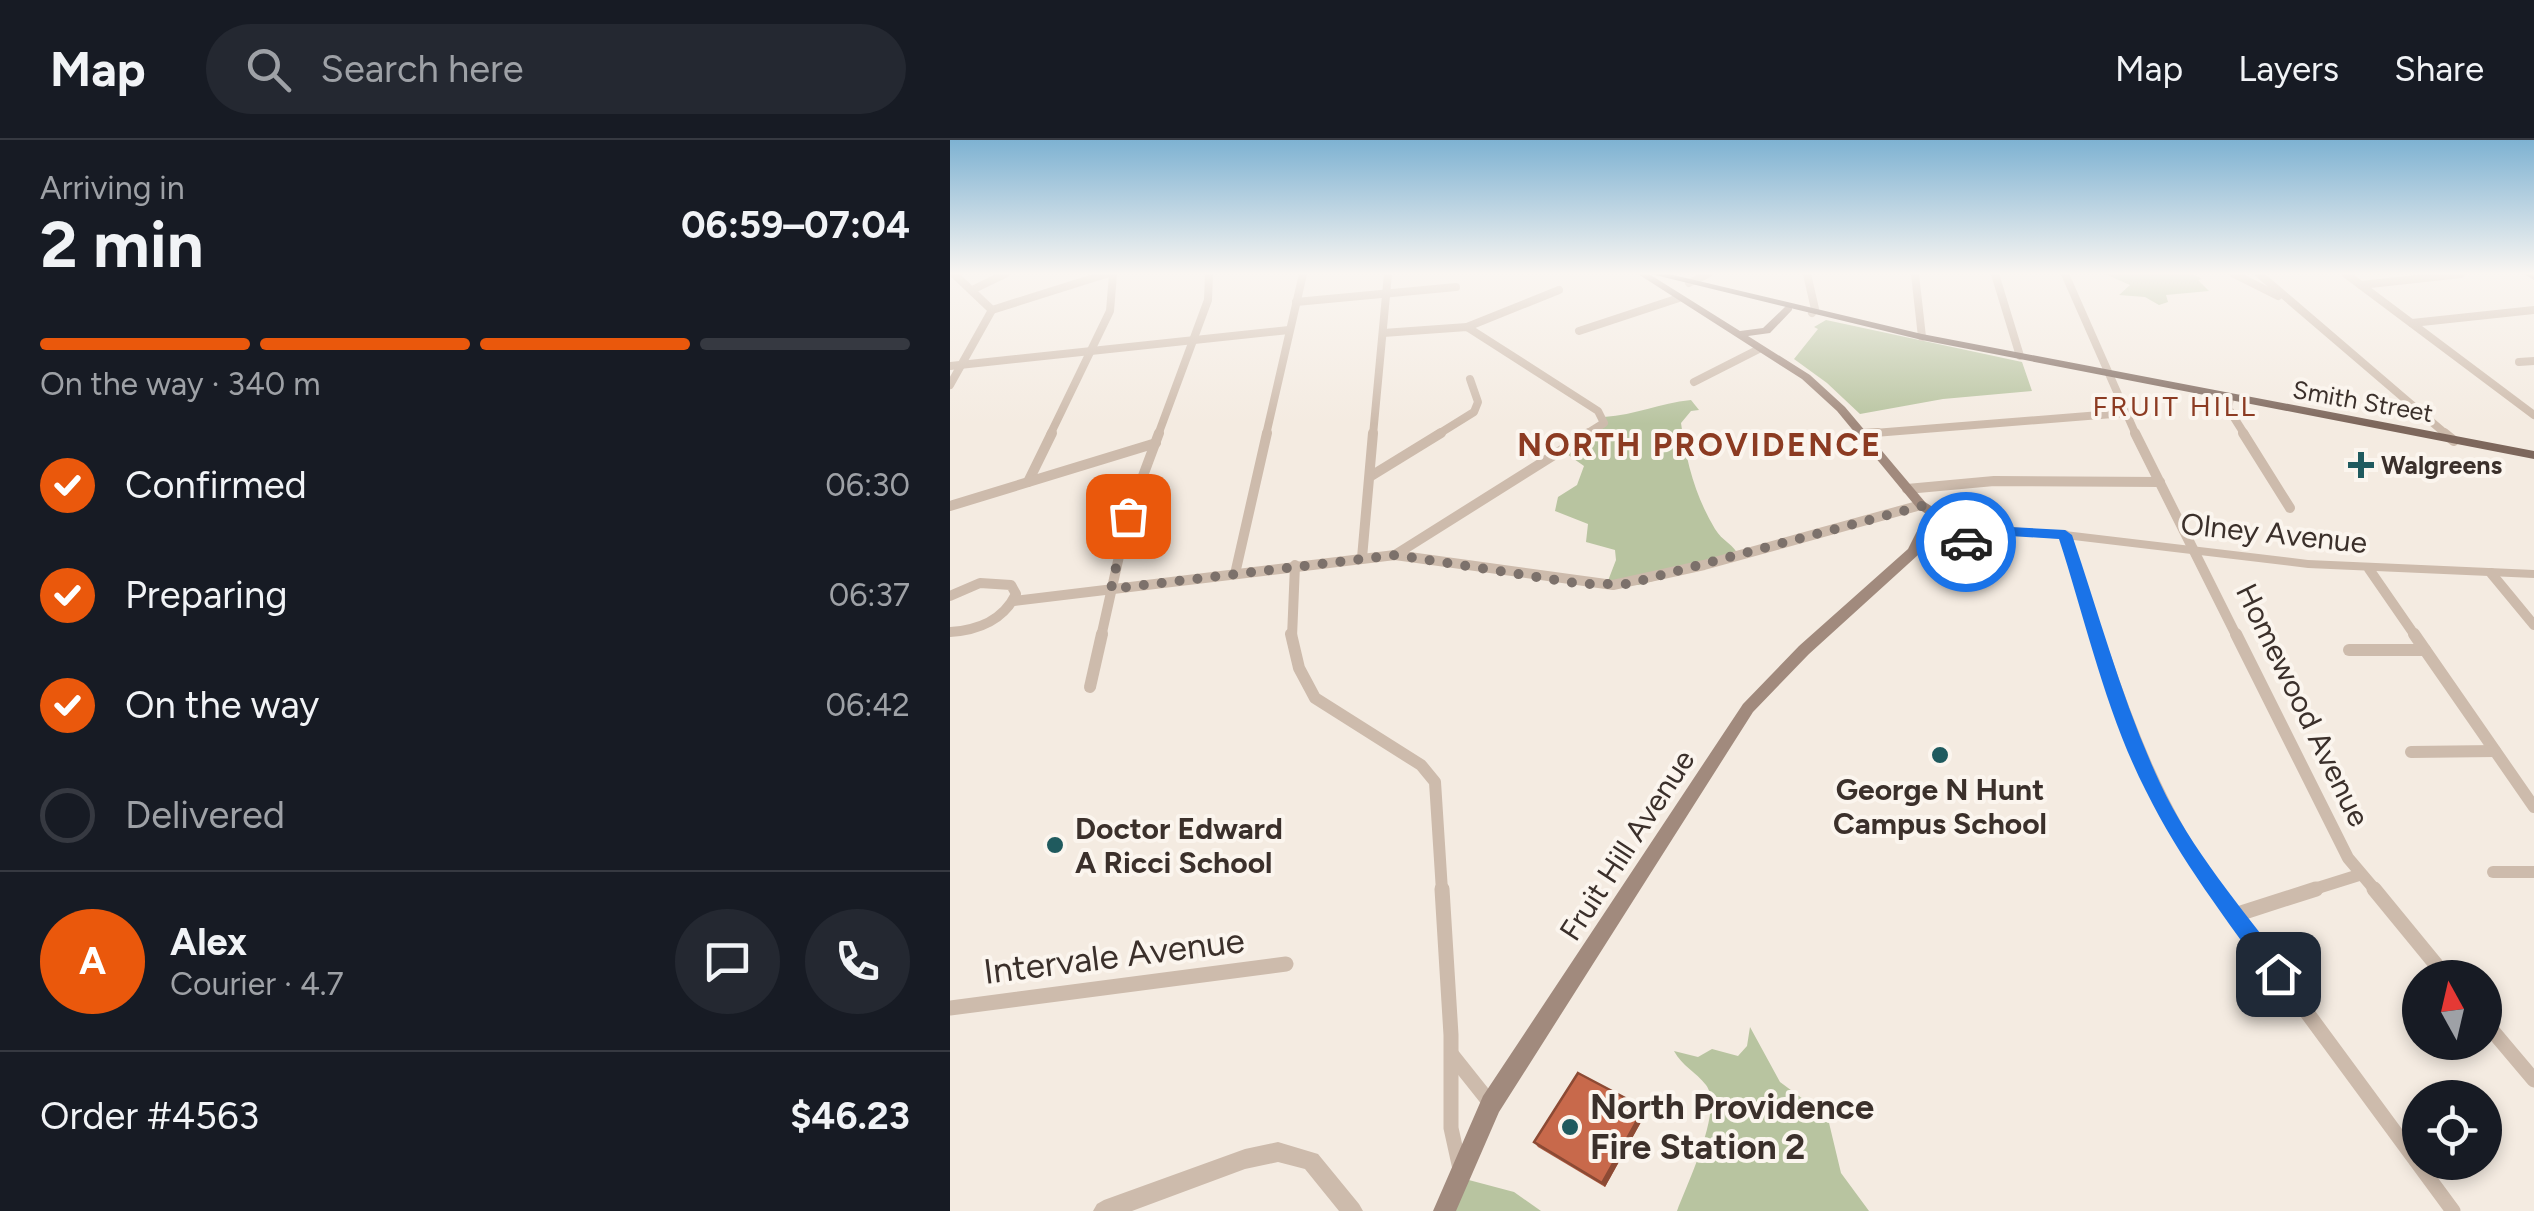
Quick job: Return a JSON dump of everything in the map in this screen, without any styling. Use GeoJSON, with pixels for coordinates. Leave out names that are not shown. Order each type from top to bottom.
{"type":"FeatureCollection","features":[{"type":"Feature","properties":{"kind":"main road"},"geometry":{"type":"LineString","coordinates":[[1720,324],[1819,388],[1922,506],[1943,519],[1959,523],[1966,533],[1958,544],[1942,545],[1932,540],[1922,506]]}},
{"type":"Feature","properties":{"kind":"main road"},"geometry":{"type":"LineString","coordinates":[[1736,334],[1766,331],[1773,324]]}},
{"type":"Feature","properties":{"kind":"main road","name":"Smith Street"},"geometry":{"type":"LineString","coordinates":[[1862,324],[2230,399],[2534,455]]}},
{"type":"Feature","properties":{"kind":"main road"},"geometry":{"type":"LineString","coordinates":[[1766,331],[1767,344],[1782,361]]}},
{"type":"Feature","properties":{"kind":"main road"},"geometry":{"type":"LineString","coordinates":[[1926,526],[1943,519]]}},
{"type":"Feature","properties":{"kind":"main road","name":"Fruit Hill Avenue"},"geometry":{"type":"LineString","coordinates":[[1444,1211],[1491,1104],[1748,708],[1804,650],[1913,552],[1926,526]]}},
{"type":"Feature","properties":{"kind":"main road","name":"Fruit Hill Avenue"},"geometry":{"type":"LineString","coordinates":[[1913,552],[1942,545]]}},
{"type":"Feature","properties":{"kind":"street"},"geometry":{"type":"LineString","coordinates":[[950,385],[984,324]]}},
{"type":"Feature","properties":{"kind":"street"},"geometry":{"type":"LineString","coordinates":[[1028,482],[1103,324]]}},
{"type":"Feature","properties":{"kind":"street"},"geometry":{"type":"LineString","coordinates":[[1090,688],[1128,516],[1199,324]]}},
{"type":"Feature","properties":{"kind":"street"},"geometry":{"type":"LineString","coordinates":[[1235,574],[1291,324]]}},
{"type":"Feature","properties":{"kind":"street"},"geometry":{"type":"LineString","coordinates":[[1362,558],[1384,324]]}},
{"type":"Feature","properties":{"kind":"street"},"geometry":{"type":"LineString","coordinates":[[1383,333],[1475,324]]}},
{"type":"Feature","properties":{"kind":"street"},"geometry":{"type":"LineString","coordinates":[[1579,331],[1600,324]]}},
{"type":"Feature","properties":{"kind":"street"},"geometry":{"type":"LineString","coordinates":[[1921,324],[1922,337]]}},
{"type":"Feature","properties":{"kind":"street"},"geometry":{"type":"LineString","coordinates":[[2010,324],[2020,356]]}},
{"type":"Feature","properties":{"kind":"street","name":"Homewood Avenue"},"geometry":{"type":"LineString","coordinates":[[2085,324],[2125,413],[2359,874],[2432,960]]}},
{"type":"Feature","properties":{"kind":"street"},"geometry":{"type":"LineString","coordinates":[[2317,324],[2454,441]]}},
{"type":"Feature","properties":{"kind":"street"},"geometry":{"type":"LineString","coordinates":[[2412,324],[2534,415]]}},
{"type":"Feature","properties":{"kind":"street"},"geometry":{"type":"LineString","coordinates":[[1396,555],[1606,420],[1598,411],[1467,327]]}},
{"type":"Feature","properties":{"kind":"street"},"geometry":{"type":"LineString","coordinates":[[950,366],[1289,330]]}},
{"type":"Feature","properties":{"kind":"street"},"geometry":{"type":"LineString","coordinates":[[1694,382],[1759,349]]}},
{"type":"Feature","properties":{"kind":"street"},"geometry":{"type":"LineString","coordinates":[[2519,362],[2534,361]]}},
{"type":"Feature","properties":{"kind":"street"},"geometry":{"type":"LineString","coordinates":[[1370,476],[1467,418],[1478,407],[1470,379]]}},
{"type":"Feature","properties":{"kind":"street"},"geometry":{"type":"LineString","coordinates":[[2230,399],[2228,408],[2290,508]]}},
{"type":"Feature","properties":{"kind":"street"},"geometry":{"type":"LineString","coordinates":[[1862,434],[2125,413]]}},
{"type":"Feature","properties":{"kind":"street"},"geometry":{"type":"LineString","coordinates":[[950,506],[1156,443]]}},
{"type":"Feature","properties":{"kind":"street"},"geometry":{"type":"LineString","coordinates":[[1907,489],[1994,481],[2160,482]]}},
{"type":"Feature","properties":{"kind":"street"},"geometry":{"type":"LineString","coordinates":[[950,632],[994,620],[1014,600],[1396,555],[1582,584],[1628,584],[1922,506]]}},
{"type":"Feature","properties":{"kind":"street","name":"Olney Avenue"},"geometry":{"type":"LineString","coordinates":[[1959,523],[2010,532],[2369,568],[2534,574]]}},
{"type":"Feature","properties":{"kind":"street","name":"Olney Avenue"},"geometry":{"type":"LineString","coordinates":[[1958,544],[2010,532]]}},
{"type":"Feature","properties":{"kind":"street"},"geometry":{"type":"LineString","coordinates":[[2065,535],[2128,728],[2152,786],[2185,846],[2452,1211]]}},
{"type":"Feature","properties":{"kind":"street"},"geometry":{"type":"LineString","coordinates":[[1295,565],[1292,648],[1305,684],[1315,698],[1422,764],[1435,782],[1452,1054],[1451,1128],[1460,1169]]}},
{"type":"Feature","properties":{"kind":"street"},"geometry":{"type":"LineString","coordinates":[[2369,568],[2534,807]]}},
{"type":"Feature","properties":{"kind":"street"},"geometry":{"type":"LineString","coordinates":[[2491,573],[2534,624]]}},
{"type":"Feature","properties":{"kind":"street"},"geometry":{"type":"LineString","coordinates":[[950,596],[977,584],[997,581],[1011,585],[1014,600]]}},
{"type":"Feature","properties":{"kind":"street"},"geometry":{"type":"LineString","coordinates":[[2349,650],[2424,650]]}},
{"type":"Feature","properties":{"kind":"street"},"geometry":{"type":"LineString","coordinates":[[2410,752],[2495,751]]}},
{"type":"Feature","properties":{"kind":"street"},"geometry":{"type":"LineString","coordinates":[[2493,872],[2534,872]]}},
{"type":"Feature","properties":{"kind":"street"},"geometry":{"type":"LineString","coordinates":[[2235,915],[2359,874]]}},
{"type":"Feature","properties":{"kind":"street","name":"Intervale Avenue"},"geometry":{"type":"LineString","coordinates":[[950,1008],[1286,964]]}},
{"type":"Feature","properties":{"kind":"street"},"geometry":{"type":"LineString","coordinates":[[2502,1042],[2534,1080]]}},
{"type":"Feature","properties":{"kind":"street"},"geometry":{"type":"LineString","coordinates":[[1452,1054],[1491,1104]]}},
{"type":"Feature","properties":{"kind":"street"},"geometry":{"type":"LineString","coordinates":[[1104,1211],[1245,1159],[1278,1152],[1311,1161],[1352,1211]]}},
{"type":"Feature","properties":{"kind":"green space"},"geometry":{"type":"Polygon","coordinates":[[[1845,324],[2022,362],[2032,391],[1943,399],[1860,414],[1794,359],[1818,329],[1814,327],[1845,324]]]}},
{"type":"Feature","properties":{"kind":"green space"},"geometry":{"type":"Polygon","coordinates":[[[1691,400],[1699,410],[1691,411],[1681,423],[1692,478],[1715,529],[1740,558],[1638,585],[1606,586],[1616,560],[1615,550],[1586,542],[1588,524],[1555,511],[1558,497],[1577,485],[1584,466],[1564,452],[1602,427],[1604,417],[1691,400]]]}},
{"type":"Feature","properties":{"kind":"green space"},"geometry":{"type":"Polygon","coordinates":[[[1750,1027],[1780,1082],[1811,1105],[1824,1102],[1841,1173],[1869,1211],[1677,1211],[1702,1146],[1710,1096],[1706,1085],[1674,1051],[1698,1057],[1712,1049],[1738,1056],[1747,1046],[1750,1027]]]}},
{"type":"Feature","properties":{"kind":"green space"},"geometry":{"type":"Polygon","coordinates":[[[1465,1179],[1514,1192],[1541,1211],[1452,1211],[1465,1179]]]}},
{"type":"Feature","properties":{"kind":"building"},"geometry":{"type":"Polygon","coordinates":[[[1578,1073],[1644,1108],[1602,1183],[1534,1142],[1578,1073]]]}},
{"type":"Feature","properties":{"kind":"way so far"},"geometry":{"type":"LineString","coordinates":[[1128,516],[1111,589],[1396,555],[1582,584],[1628,584],[1922,506],[1928,523],[1926,534],[1932,540],[1948,546],[1966,542]]}},
{"type":"Feature","properties":{"kind":"place","name":"Walgreens"},"geometry":{"type":"Point","coordinates":[2361,465]}},
{"type":"Feature","properties":{"kind":"place","name":"George N Hunt Campus School"},"geometry":{"type":"Point","coordinates":[1940,755]}},
{"type":"Feature","properties":{"kind":"place","name":"Doctor Edward A Ricci School"},"geometry":{"type":"Point","coordinates":[1055,845]}},
{"type":"Feature","properties":{"kind":"place","name":"North Providence Fire Station 2"},"geometry":{"type":"Point","coordinates":[1570,1127]}},
{"type":"Feature","properties":{"kind":"district","name":"FRUIT HILL"},"geometry":{"type":"Point","coordinates":[2175,406]}},
{"type":"Feature","properties":{"kind":"district","name":"NORTH PROVIDENCE"},"geometry":{"type":"Point","coordinates":[1700,445]}},
{"type":"Feature","properties":{"kind":"route"},"geometry":{"type":"LineString","coordinates":[[1966,542],[2010,532],[2065,535],[2128,728],[2152,786],[2185,846],[2278,974]]}}]}
